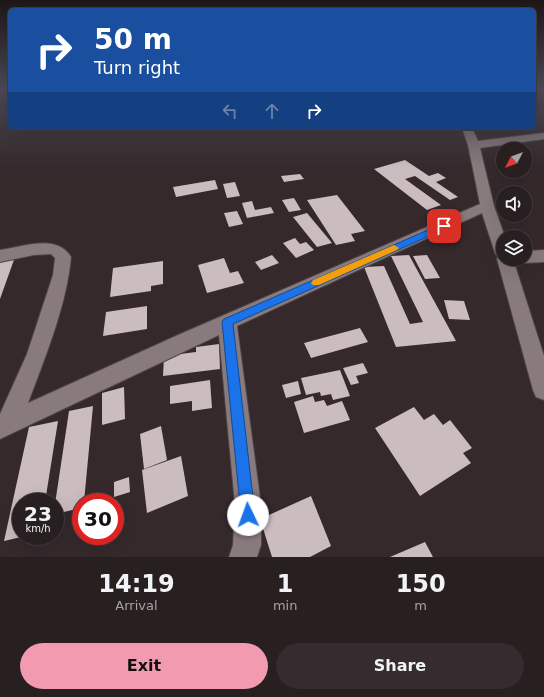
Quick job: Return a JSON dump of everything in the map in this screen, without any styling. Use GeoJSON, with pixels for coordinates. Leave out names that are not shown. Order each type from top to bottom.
{"type":"FeatureCollection","features":[{"type":"Feature","properties":{"kind":"street"},"geometry":{"type":"LineString","coordinates":[[468,130],[474,145],[487,206],[496,232]]}},
{"type":"Feature","properties":{"kind":"street"},"geometry":{"type":"LineString","coordinates":[[474,145],[544,136]]}},
{"type":"Feature","properties":{"kind":"street"},"geometry":{"type":"LineString","coordinates":[[4,425],[227,322],[487,206]]}},
{"type":"Feature","properties":{"kind":"street"},"geometry":{"type":"LineString","coordinates":[[0,256],[42,249],[52,249],[58,251],[63,257],[62,275],[37,354],[4,425]]}},
{"type":"Feature","properties":{"kind":"street"},"geometry":{"type":"LineString","coordinates":[[532,257],[544,256]]}},
{"type":"Feature","properties":{"kind":"street"},"geometry":{"type":"LineString","coordinates":[[507,266],[544,390]]}},
{"type":"Feature","properties":{"kind":"street"},"geometry":{"type":"LineString","coordinates":[[227,322],[248,505],[247,545],[243,557]]}},
{"type":"Feature","properties":{"kind":"building"},"geometry":{"type":"Polygon","coordinates":[[[405,160],[429,176],[438,173],[446,178],[436,182],[458,197],[450,200],[415,176],[405,179],[441,205],[427,210],[374,169],[405,160]]]}},
{"type":"Feature","properties":{"kind":"building"},"geometry":{"type":"Polygon","coordinates":[[[300,174],[304,179],[284,182],[281,176],[300,174]]]}},
{"type":"Feature","properties":{"kind":"building"},"geometry":{"type":"Polygon","coordinates":[[[215,180],[218,189],[176,197],[173,187],[215,180]]]}},
{"type":"Feature","properties":{"kind":"building"},"geometry":{"type":"Polygon","coordinates":[[[235,182],[240,196],[227,198],[223,184],[235,182]]]}},
{"type":"Feature","properties":{"kind":"building"},"geometry":{"type":"Polygon","coordinates":[[[337,195],[365,231],[351,234],[355,241],[336,245],[307,200],[337,195]]]}},
{"type":"Feature","properties":{"kind":"building"},"geometry":{"type":"Polygon","coordinates":[[[294,198],[301,210],[289,212],[282,200],[294,198]]]}},
{"type":"Feature","properties":{"kind":"building"},"geometry":{"type":"Polygon","coordinates":[[[252,201],[255,210],[271,207],[274,213],[247,218],[242,203],[252,201]]]}},
{"type":"Feature","properties":{"kind":"building"},"geometry":{"type":"Polygon","coordinates":[[[237,211],[243,224],[229,227],[224,213],[237,211]]]}},
{"type":"Feature","properties":{"kind":"building"},"geometry":{"type":"Polygon","coordinates":[[[307,213],[332,243],[317,247],[293,217],[307,213]]]}},
{"type":"Feature","properties":{"kind":"building"},"geometry":{"type":"Polygon","coordinates":[[[295,238],[300,244],[306,242],[314,250],[296,258],[283,243],[295,238]]]}},
{"type":"Feature","properties":{"kind":"building"},"geometry":{"type":"Polygon","coordinates":[[[272,255],[279,263],[261,270],[255,262],[272,255]]]}},
{"type":"Feature","properties":{"kind":"building"},"geometry":{"type":"Polygon","coordinates":[[[409,255],[456,341],[396,347],[364,267],[384,266],[410,324],[423,322],[391,256],[409,255]]]}},
{"type":"Feature","properties":{"kind":"building"},"geometry":{"type":"Polygon","coordinates":[[[427,255],[440,278],[425,279],[413,256],[427,255]]]}},
{"type":"Feature","properties":{"kind":"building"},"geometry":{"type":"Polygon","coordinates":[[[15,257],[0,299],[0,259],[15,257]]]}},
{"type":"Feature","properties":{"kind":"building"},"geometry":{"type":"Polygon","coordinates":[[[224,258],[230,273],[238,271],[244,283],[207,293],[198,265],[224,258]]]}},
{"type":"Feature","properties":{"kind":"building"},"geometry":{"type":"Polygon","coordinates":[[[163,261],[163,284],[151,286],[151,291],[110,297],[113,268],[163,261]]]}},
{"type":"Feature","properties":{"kind":"building"},"geometry":{"type":"Polygon","coordinates":[[[444,300],[464,301],[470,320],[449,319],[444,300]]]}},
{"type":"Feature","properties":{"kind":"building"},"geometry":{"type":"Polygon","coordinates":[[[147,306],[147,329],[103,336],[106,312],[147,306]]]}},
{"type":"Feature","properties":{"kind":"building"},"geometry":{"type":"Polygon","coordinates":[[[360,328],[368,342],[311,358],[304,343],[360,328]]]}},
{"type":"Feature","properties":{"kind":"building"},"geometry":{"type":"Polygon","coordinates":[[[219,344],[220,369],[163,376],[164,356],[196,352],[196,347],[219,344]]]}},
{"type":"Feature","properties":{"kind":"building"},"geometry":{"type":"Polygon","coordinates":[[[363,363],[368,373],[356,376],[359,383],[351,385],[343,368],[363,363]]]}},
{"type":"Feature","properties":{"kind":"building"},"geometry":{"type":"Polygon","coordinates":[[[340,370],[350,396],[333,400],[331,394],[321,396],[320,392],[306,395],[301,378],[340,370]]]}},
{"type":"Feature","properties":{"kind":"building"},"geometry":{"type":"Polygon","coordinates":[[[210,380],[212,408],[192,411],[192,401],[170,404],[170,386],[210,380]]]}},
{"type":"Feature","properties":{"kind":"building"},"geometry":{"type":"Polygon","coordinates":[[[298,381],[301,394],[286,398],[282,385],[298,381]]]}},
{"type":"Feature","properties":{"kind":"building"},"geometry":{"type":"Polygon","coordinates":[[[124,387],[125,419],[102,425],[102,393],[124,387]]]}},
{"type":"Feature","properties":{"kind":"building"},"geometry":{"type":"Polygon","coordinates":[[[313,396],[315,402],[324,400],[327,406],[342,401],[350,420],[304,433],[294,402],[313,396]]]}},
{"type":"Feature","properties":{"kind":"building"},"geometry":{"type":"Polygon","coordinates":[[[93,406],[85,493],[72,493],[72,510],[64,512],[64,493],[57,493],[69,411],[93,406]]]}},
{"type":"Feature","properties":{"kind":"building"},"geometry":{"type":"Polygon","coordinates":[[[414,407],[424,420],[434,414],[443,425],[450,420],[472,448],[463,453],[471,463],[420,496],[375,428],[414,407]]]}},
{"type":"Feature","properties":{"kind":"building"},"geometry":{"type":"Polygon","coordinates":[[[58,421],[46,493],[15,493],[29,427],[58,421]]]}},
{"type":"Feature","properties":{"kind":"building"},"geometry":{"type":"Polygon","coordinates":[[[161,426],[167,460],[144,469],[140,434],[161,426]]]}},
{"type":"Feature","properties":{"kind":"building"},"geometry":{"type":"Polygon","coordinates":[[[181,456],[188,496],[147,513],[142,470],[181,456]]]}},
{"type":"Feature","properties":{"kind":"building"},"geometry":{"type":"Polygon","coordinates":[[[129,477],[130,492],[124,494],[114,493],[114,482],[129,477]]]}},
{"type":"Feature","properties":{"kind":"building"},"geometry":{"type":"Polygon","coordinates":[[[311,496],[331,546],[310,557],[272,557],[260,519],[311,496]]]}},
{"type":"Feature","properties":{"kind":"building"},"geometry":{"type":"Polygon","coordinates":[[[12,505],[12,539],[4,541],[12,505]]]}},
{"type":"Feature","properties":{"kind":"building"},"geometry":{"type":"Polygon","coordinates":[[[425,542],[433,557],[390,557],[425,542]]]}},
{"type":"Feature","properties":{"kind":"slow traffic"},"geometry":{"type":"LineString","coordinates":[[316,283],[394,248]]}},
{"type":"Feature","properties":{"kind":"route"},"geometry":{"type":"LineString","coordinates":[[248,515],[227,322],[444,226]]}}]}
